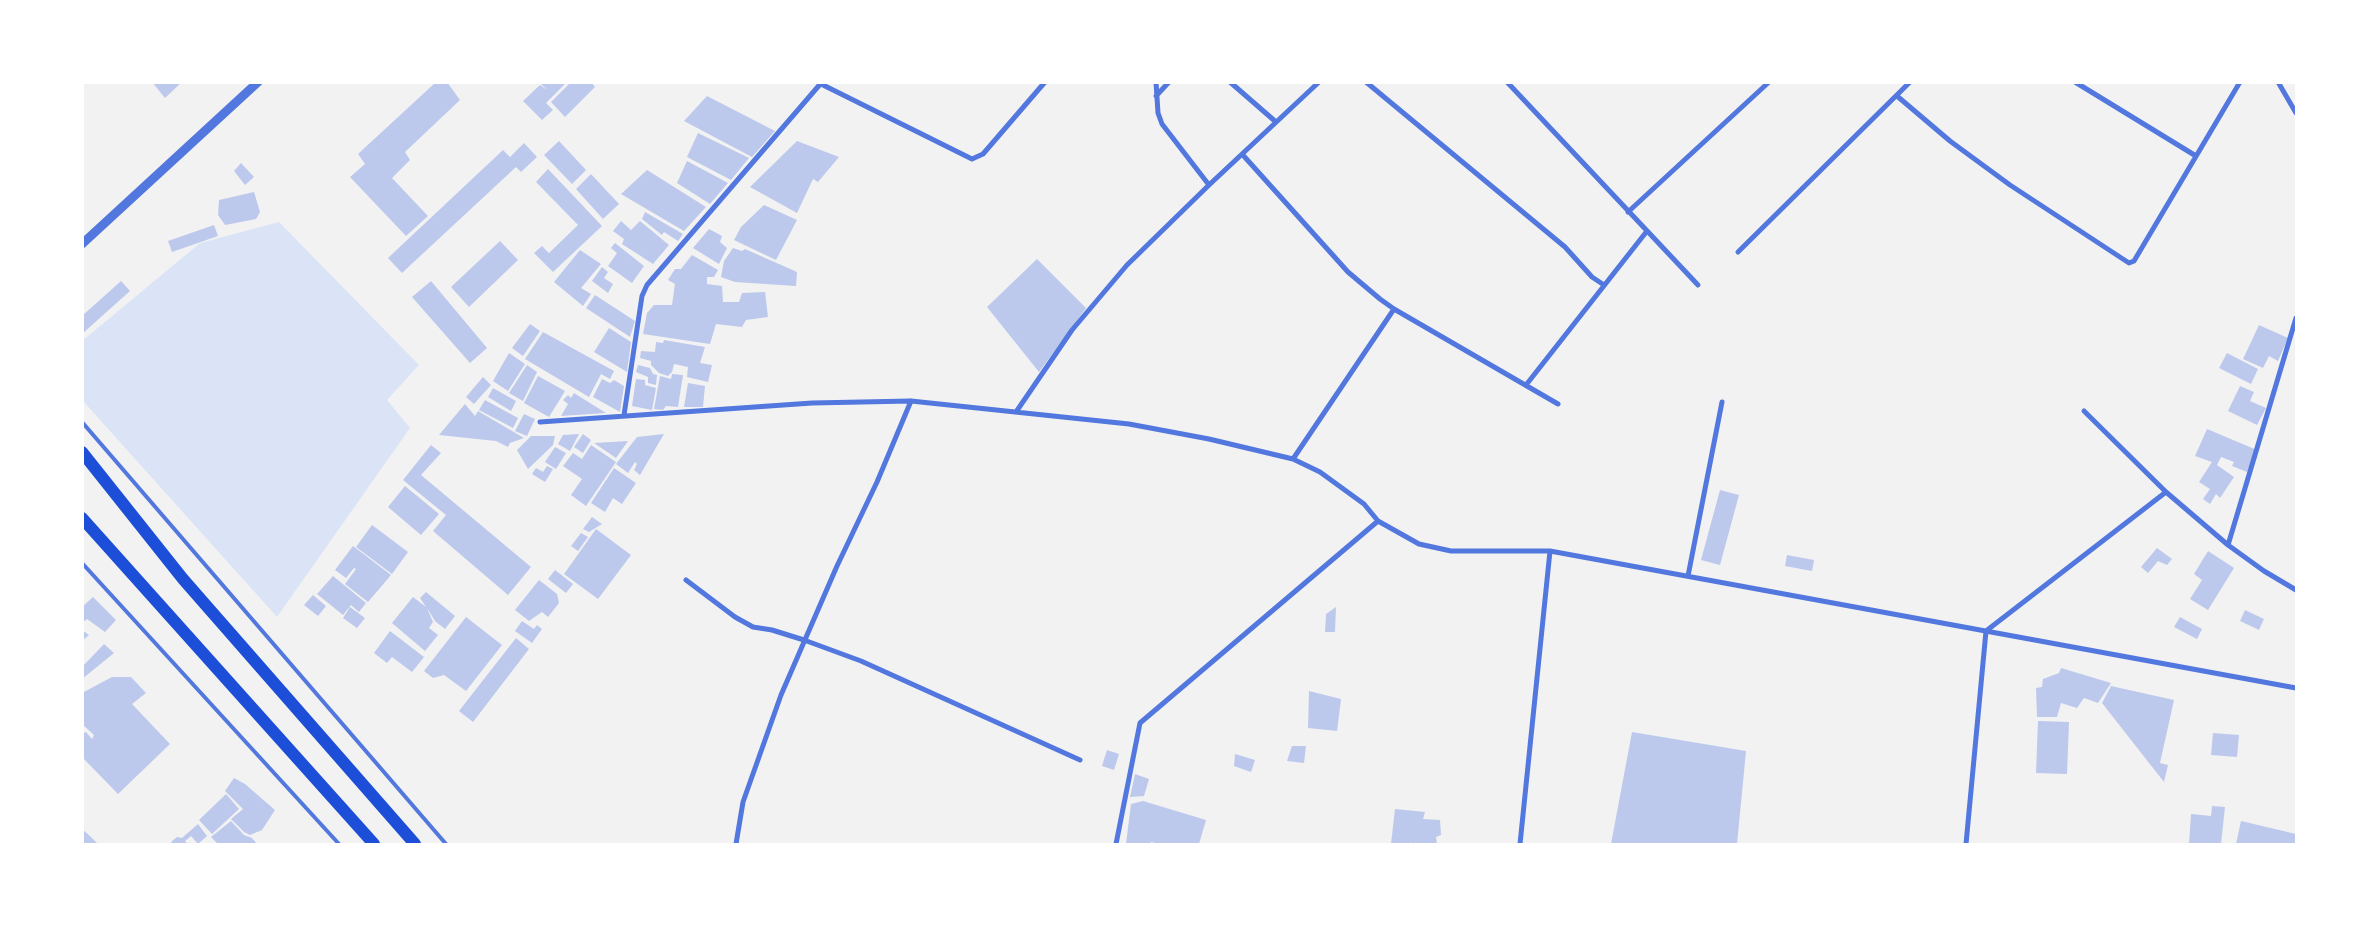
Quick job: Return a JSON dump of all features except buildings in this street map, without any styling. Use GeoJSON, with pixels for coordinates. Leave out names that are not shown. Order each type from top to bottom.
{"type":"FeatureCollection","features":[{"type":"Feature","properties":{"kind":"main road"},"geometry":{"type":"LineString","coordinates":[[82,452],[183,579],[415,844]]}},
{"type":"Feature","properties":{"kind":"main road"},"geometry":{"type":"LineString","coordinates":[[82,518],[374,844]]}},
{"type":"Feature","properties":{"kind":"street"},"geometry":{"type":"LineString","coordinates":[[82,244],[258,82]]}},
{"type":"Feature","properties":{"kind":"street"},"geometry":{"type":"LineString","coordinates":[[624,415],[642,296],[647,284],[822,83],[972,159],[983,154],[1045,82]]}},
{"type":"Feature","properties":{"kind":"street"},"geometry":{"type":"LineString","coordinates":[[1156,82],[1156,96],[1162,124],[1209,185]]}},
{"type":"Feature","properties":{"kind":"street"},"geometry":{"type":"LineString","coordinates":[[1156,96],[1169,82]]}},
{"type":"Feature","properties":{"kind":"street"},"geometry":{"type":"LineString","coordinates":[[1230,82],[1276,122]]}},
{"type":"Feature","properties":{"kind":"street"},"geometry":{"type":"LineString","coordinates":[[1016,412],[1072,330],[1127,265],[1319,82]]}},
{"type":"Feature","properties":{"kind":"street"},"geometry":{"type":"LineString","coordinates":[[1366,82],[1559,242],[1592,277],[1604,285]]}},
{"type":"Feature","properties":{"kind":"street"},"geometry":{"type":"LineString","coordinates":[[1508,82],[1698,285]]}},
{"type":"Feature","properties":{"kind":"street"},"geometry":{"type":"LineString","coordinates":[[1628,212],[1769,82]]}},
{"type":"Feature","properties":{"kind":"street"},"geometry":{"type":"LineString","coordinates":[[1738,252],[1910,82]]}},
{"type":"Feature","properties":{"kind":"street"},"geometry":{"type":"LineString","coordinates":[[2075,82],[2196,156]]}},
{"type":"Feature","properties":{"kind":"street"},"geometry":{"type":"LineString","coordinates":[[1897,96],[1950,141],[2010,185],[2129,263],[2134,261],[2240,82]]}},
{"type":"Feature","properties":{"kind":"street"},"geometry":{"type":"LineString","coordinates":[[2278,82],[2296,113]]}},
{"type":"Feature","properties":{"kind":"street"},"geometry":{"type":"LineString","coordinates":[[1242,154],[1348,272],[1394,309],[1558,404]]}},
{"type":"Feature","properties":{"kind":"street"},"geometry":{"type":"LineString","coordinates":[[1526,385],[1647,231]]}},
{"type":"Feature","properties":{"kind":"street"},"geometry":{"type":"LineString","coordinates":[[1293,458],[1394,309]]}},
{"type":"Feature","properties":{"kind":"street"},"geometry":{"type":"LineString","coordinates":[[2228,545],[2296,318]]}},
{"type":"Feature","properties":{"kind":"street"},"geometry":{"type":"LineString","coordinates":[[736,844],[746,793],[781,695],[804,640],[877,482],[910,401]]}},
{"type":"Feature","properties":{"kind":"street"},"geometry":{"type":"LineString","coordinates":[[540,422],[812,403],[910,401],[1129,424],[1293,458],[1320,472],[1364,504],[1378,521],[1420,544],[1451,551],[1550,551],[2296,688]]}},
{"type":"Feature","properties":{"kind":"street"},"geometry":{"type":"LineString","coordinates":[[1688,576],[1722,402]]}},
{"type":"Feature","properties":{"kind":"street"},"geometry":{"type":"LineString","coordinates":[[2084,412],[2166,492],[2228,545],[2264,571],[2296,590]]}},
{"type":"Feature","properties":{"kind":"street"},"geometry":{"type":"LineString","coordinates":[[1966,844],[1986,631],[2166,492]]}},
{"type":"Feature","properties":{"kind":"street"},"geometry":{"type":"LineString","coordinates":[[1116,844],[1140,723],[1378,521]]}},
{"type":"Feature","properties":{"kind":"street"},"geometry":{"type":"LineString","coordinates":[[1520,844],[1550,551]]}},
{"type":"Feature","properties":{"kind":"street"},"geometry":{"type":"LineString","coordinates":[[686,580],[735,617],[753,627],[772,630],[804,640],[860,662],[1080,760]]}},
{"type":"Feature","properties":{"kind":"lane"},"geometry":{"type":"LineString","coordinates":[[82,422],[446,844]]}},
{"type":"Feature","properties":{"kind":"lane"},"geometry":{"type":"LineString","coordinates":[[82,563],[339,844]]}},
{"type":"Feature","properties":{"kind":"shaded area"},"geometry":{"type":"Polygon","coordinates":[[[279,222],[419,365],[387,400],[410,428],[277,617],[83,401],[82,341],[200,243],[279,222]]]}}]}
